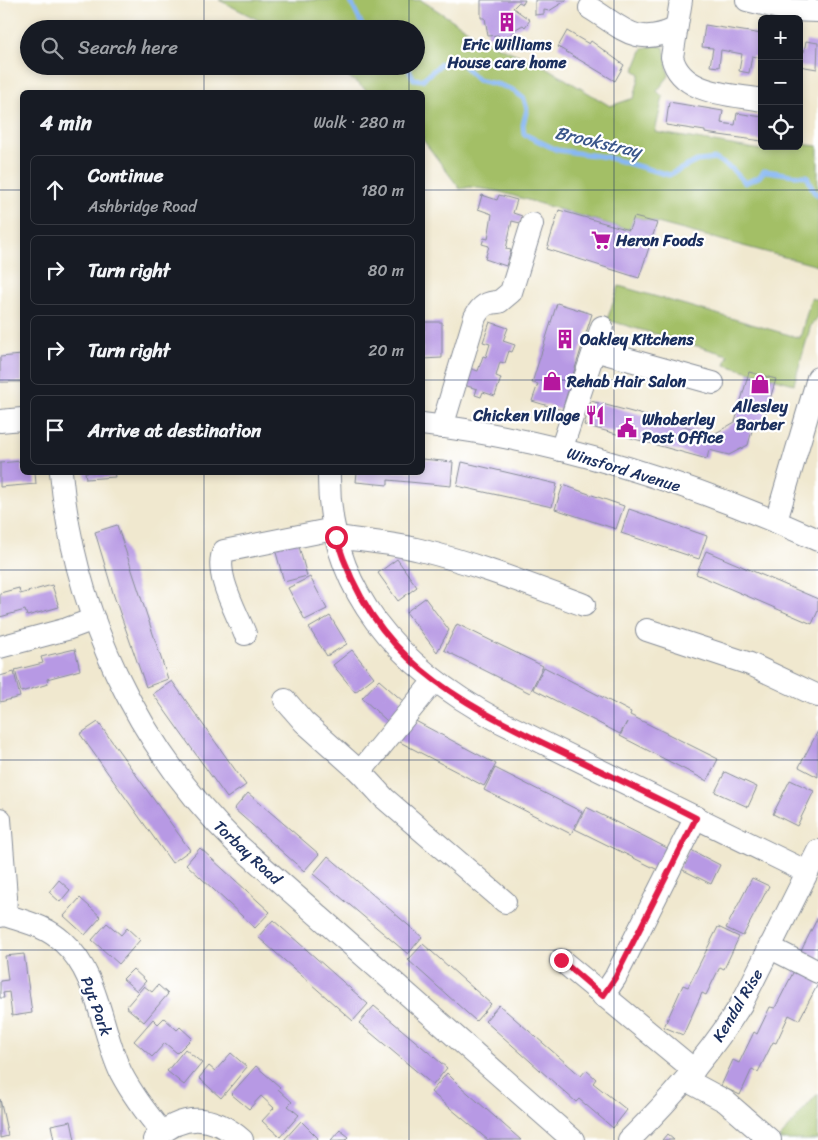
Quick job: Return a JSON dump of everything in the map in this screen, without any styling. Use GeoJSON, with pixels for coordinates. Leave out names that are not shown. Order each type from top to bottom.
{"type":"FeatureCollection","features":[{"type":"Feature","properties":{"kind":"street"},"geometry":{"type":"LineString","coordinates":[[681,0],[672,57],[674,66],[690,84],[700,88],[758,99]]}},
{"type":"Feature","properties":{"kind":"street"},"geometry":{"type":"LineString","coordinates":[[747,0],[788,10],[818,11]]}},
{"type":"Feature","properties":{"kind":"street"},"geometry":{"type":"LineString","coordinates":[[590,8],[635,36],[649,38],[675,29]]}},
{"type":"Feature","properties":{"kind":"street"},"geometry":{"type":"LineString","coordinates":[[432,426],[475,317],[484,305],[490,302],[500,302],[511,292],[532,224]]}},
{"type":"Feature","properties":{"kind":"street"},"geometry":{"type":"LineString","coordinates":[[561,450],[602,327]]}},
{"type":"Feature","properties":{"kind":"street"},"geometry":{"type":"LineString","coordinates":[[594,350],[713,383]]}},
{"type":"Feature","properties":{"kind":"street"},"geometry":{"type":"LineString","coordinates":[[776,522],[809,445],[818,378]]}},
{"type":"Feature","properties":{"kind":"street"},"geometry":{"type":"LineString","coordinates":[[0,421],[20,419]]}},
{"type":"Feature","properties":{"kind":"street","name":"Winsford Avenue"},"geometry":{"type":"LineString","coordinates":[[432,426],[494,435],[561,450],[658,478],[776,522],[818,540]]}},
{"type":"Feature","properties":{"kind":"street","name":"Torbay Road"},"geometry":{"type":"LineString","coordinates":[[61,475],[64,506],[72,548],[94,619],[116,675],[149,734],[190,793],[214,822],[573,1140]]}},
{"type":"Feature","properties":{"kind":"street"},"geometry":{"type":"LineString","coordinates":[[329,475],[329,504],[335,533],[355,587],[367,608],[399,650],[434,681],[467,704],[499,721],[807,872]]}},
{"type":"Feature","properties":{"kind":"street"},"geometry":{"type":"LineString","coordinates":[[245,634],[220,571],[224,551],[335,533],[452,558],[485,568],[584,605]]}},
{"type":"Feature","properties":{"kind":"street"},"geometry":{"type":"LineString","coordinates":[[0,648],[94,619]]}},
{"type":"Feature","properties":{"kind":"street"},"geometry":{"type":"LineString","coordinates":[[647,630],[750,664],[818,696]]}},
{"type":"Feature","properties":{"kind":"street"},"geometry":{"type":"LineString","coordinates":[[360,772],[434,681]]}},
{"type":"Feature","properties":{"kind":"street"},"geometry":{"type":"LineString","coordinates":[[285,700],[304,722],[360,772],[384,798],[505,902]]}},
{"type":"Feature","properties":{"kind":"street"},"geometry":{"type":"LineString","coordinates":[[603,996],[615,978],[696,818]]}},
{"type":"Feature","properties":{"kind":"street"},"geometry":{"type":"LineString","coordinates":[[0,820],[6,898],[2,915]]}},
{"type":"Feature","properties":{"kind":"street","name":"Kendal Rise"},"geometry":{"type":"LineString","coordinates":[[629,1140],[690,1075],[742,1003],[818,852]]}},
{"type":"Feature","properties":{"kind":"street","name":"Pyt Park"},"geometry":{"type":"LineString","coordinates":[[2,915],[34,924],[49,931],[75,955],[85,973],[121,1072],[158,1136]]}},
{"type":"Feature","properties":{"kind":"street"},"geometry":{"type":"LineString","coordinates":[[769,948],[818,972]]}},
{"type":"Feature","properties":{"kind":"street"},"geometry":{"type":"LineString","coordinates":[[561,960],[690,1075],[770,1140]]}},
{"type":"Feature","properties":{"kind":"street"},"geometry":{"type":"LineString","coordinates":[[158,1136],[172,1125],[198,1119],[224,1126],[242,1140]]}},
{"type":"Feature","properties":{"kind":"green space"},"geometry":{"type":"Polygon","coordinates":[[[219,0],[421,0],[485,41],[542,65],[610,106],[634,98],[640,74],[634,70],[643,48],[657,45],[664,47],[669,76],[657,91],[663,97],[655,132],[767,151],[803,150],[803,144],[818,146],[818,266],[635,217],[629,230],[497,191],[470,187],[460,189],[425,143],[425,90],[366,90],[346,75],[425,75],[425,20],[258,20],[219,0]]]}},
{"type":"Feature","properties":{"kind":"green space"},"geometry":{"type":"Polygon","coordinates":[[[619,286],[800,338],[811,298],[818,300],[818,317],[811,325],[794,384],[725,365],[728,355],[607,320],[619,286]]]}},
{"type":"Feature","properties":{"kind":"green space"},"geometry":{"type":"Polygon","coordinates":[[[818,1093],[818,1140],[778,1140],[818,1093]]]}},
{"type":"Feature","properties":{"kind":"building","name":"Eric Williams House care home"},"geometry":{"type":"Polygon","coordinates":[[[481,0],[525,0],[523,4],[519,2],[513,8],[530,20],[525,27],[523,25],[500,40],[498,35],[488,36],[485,18],[481,18],[481,0]]]}},
{"type":"Feature","properties":{"kind":"building","name":"Eric Williams House care home"},"geometry":{"type":"Polygon","coordinates":[[[535,0],[567,0],[549,11],[544,10],[544,14],[535,15],[535,0]]]}},
{"type":"Feature","properties":{"kind":"building"},"geometry":{"type":"Polygon","coordinates":[[[705,25],[758,33],[758,57],[752,56],[749,73],[739,71],[742,54],[721,50],[719,67],[710,66],[713,48],[702,47],[705,25]]]}},
{"type":"Feature","properties":{"kind":"building"},"geometry":{"type":"Polygon","coordinates":[[[567,31],[589,44],[591,41],[624,65],[615,81],[558,47],[567,31]]]}},
{"type":"Feature","properties":{"kind":"building"},"geometry":{"type":"Polygon","coordinates":[[[806,41],[818,43],[817,69],[803,67],[806,41]]]}},
{"type":"Feature","properties":{"kind":"building"},"geometry":{"type":"Polygon","coordinates":[[[669,102],[723,111],[721,123],[735,125],[737,113],[758,116],[758,140],[705,133],[705,131],[666,125],[669,102]]]}},
{"type":"Feature","properties":{"kind":"building"},"geometry":{"type":"Polygon","coordinates":[[[482,195],[497,200],[499,195],[517,200],[513,213],[522,216],[520,223],[512,221],[506,249],[511,250],[506,266],[485,259],[489,246],[482,244],[484,238],[488,239],[492,214],[478,209],[482,195]]]}},
{"type":"Feature","properties":{"kind":"building","name":"Heron Foods"},"geometry":{"type":"Polygon","coordinates":[[[559,210],[629,230],[634,217],[657,223],[639,278],[547,249],[559,210]]]}},
{"type":"Feature","properties":{"kind":"building"},"geometry":{"type":"Polygon","coordinates":[[[557,303],[592,314],[562,410],[532,401],[538,384],[532,383],[557,303]]]}},
{"type":"Feature","properties":{"kind":"building"},"geometry":{"type":"Polygon","coordinates":[[[425,322],[442,322],[442,358],[425,359],[425,322]]]}},
{"type":"Feature","properties":{"kind":"building"},"geometry":{"type":"Polygon","coordinates":[[[490,322],[508,328],[503,341],[515,345],[512,352],[509,351],[505,363],[500,362],[496,376],[501,378],[495,396],[483,392],[481,397],[475,395],[477,389],[464,385],[469,368],[478,371],[483,356],[486,357],[490,344],[483,342],[490,322]]]}},
{"type":"Feature","properties":{"kind":"building"},"geometry":{"type":"Polygon","coordinates":[[[20,355],[20,382],[0,382],[0,357],[20,355]]]}},
{"type":"Feature","properties":{"kind":"building"},"geometry":{"type":"Polygon","coordinates":[[[749,372],[776,379],[761,429],[753,427],[748,445],[729,455],[709,450],[707,459],[584,425],[591,401],[714,434],[735,422],[749,372]]]}},
{"type":"Feature","properties":{"kind":"building"},"geometry":{"type":"Polygon","coordinates":[[[425,459],[453,462],[451,486],[388,480],[388,485],[356,482],[357,475],[425,475],[425,459]]]}},
{"type":"Feature","properties":{"kind":"building"},"geometry":{"type":"Polygon","coordinates":[[[20,461],[20,475],[35,475],[36,484],[0,487],[0,463],[20,461]]]}},
{"type":"Feature","properties":{"kind":"building"},"geometry":{"type":"Polygon","coordinates":[[[462,462],[557,484],[552,507],[457,486],[462,462]]]}},
{"type":"Feature","properties":{"kind":"building"},"geometry":{"type":"Polygon","coordinates":[[[85,475],[115,475],[115,477],[86,479],[85,475]]]}},
{"type":"Feature","properties":{"kind":"building"},"geometry":{"type":"Polygon","coordinates":[[[563,485],[624,506],[616,529],[555,509],[563,485]]]}},
{"type":"Feature","properties":{"kind":"building"},"geometry":{"type":"Polygon","coordinates":[[[629,509],[707,536],[699,559],[621,533],[629,509]]]}},
{"type":"Feature","properties":{"kind":"building"},"geometry":{"type":"Polygon","coordinates":[[[117,525],[168,679],[146,687],[114,596],[95,532],[117,525]]]}},
{"type":"Feature","properties":{"kind":"building"},"geometry":{"type":"Polygon","coordinates":[[[297,539],[307,576],[284,582],[274,545],[297,539]]]}},
{"type":"Feature","properties":{"kind":"building"},"geometry":{"type":"Polygon","coordinates":[[[706,551],[818,599],[818,611],[812,624],[696,574],[706,551]]]}},
{"type":"Feature","properties":{"kind":"building"},"geometry":{"type":"Polygon","coordinates":[[[397,559],[417,587],[398,601],[378,573],[397,559]]]}},
{"type":"Feature","properties":{"kind":"building"},"geometry":{"type":"Polygon","coordinates":[[[310,577],[327,609],[305,620],[288,588],[310,577]]]}},
{"type":"Feature","properties":{"kind":"building"},"geometry":{"type":"Polygon","coordinates":[[[52,585],[59,607],[27,616],[25,610],[0,617],[0,593],[19,588],[20,594],[52,585]]]}},
{"type":"Feature","properties":{"kind":"building"},"geometry":{"type":"Polygon","coordinates":[[[425,598],[449,630],[437,652],[406,612],[425,598]]]}},
{"type":"Feature","properties":{"kind":"building"},"geometry":{"type":"Polygon","coordinates":[[[330,616],[347,644],[327,656],[309,628],[330,616]]]}},
{"type":"Feature","properties":{"kind":"building"},"geometry":{"type":"Polygon","coordinates":[[[457,624],[543,666],[530,693],[444,650],[457,624]]]}},
{"type":"Feature","properties":{"kind":"building"},"geometry":{"type":"Polygon","coordinates":[[[75,649],[80,670],[47,679],[48,684],[21,692],[15,670],[43,663],[41,657],[75,649]]]}},
{"type":"Feature","properties":{"kind":"building"},"geometry":{"type":"Polygon","coordinates":[[[352,650],[374,677],[355,692],[333,665],[352,650]]]}},
{"type":"Feature","properties":{"kind":"building"},"geometry":{"type":"Polygon","coordinates":[[[544,667],[631,712],[630,715],[718,759],[707,781],[620,736],[627,722],[620,734],[533,689],[544,667]]]}},
{"type":"Feature","properties":{"kind":"building"},"geometry":{"type":"Polygon","coordinates":[[[14,672],[20,697],[0,702],[0,676],[14,672]]]}},
{"type":"Feature","properties":{"kind":"building"},"geometry":{"type":"Polygon","coordinates":[[[379,680],[404,702],[387,721],[362,698],[379,680]]]}},
{"type":"Feature","properties":{"kind":"building"},"geometry":{"type":"Polygon","coordinates":[[[172,681],[246,785],[227,798],[153,694],[172,681]]]}},
{"type":"Feature","properties":{"kind":"building"},"geometry":{"type":"Polygon","coordinates":[[[408,717],[496,764],[484,786],[396,740],[408,717]]]}},
{"type":"Feature","properties":{"kind":"building"},"geometry":{"type":"Polygon","coordinates":[[[98,722],[190,850],[172,863],[80,734],[98,722]]]}},
{"type":"Feature","properties":{"kind":"building"},"geometry":{"type":"Polygon","coordinates":[[[818,731],[818,777],[799,767],[818,731]]]}},
{"type":"Feature","properties":{"kind":"building"},"geometry":{"type":"Polygon","coordinates":[[[495,768],[582,812],[571,834],[484,790],[495,768]]]}},
{"type":"Feature","properties":{"kind":"building"},"geometry":{"type":"Polygon","coordinates":[[[725,772],[757,787],[748,807],[715,792],[725,772]]]}},
{"type":"Feature","properties":{"kind":"building"},"geometry":{"type":"Polygon","coordinates":[[[790,780],[814,791],[797,826],[773,814],[790,780]]]}},
{"type":"Feature","properties":{"kind":"building"},"geometry":{"type":"Polygon","coordinates":[[[248,793],[319,854],[304,871],[234,809],[248,793]]]}},
{"type":"Feature","properties":{"kind":"building"},"geometry":{"type":"Polygon","coordinates":[[[586,807],[673,851],[662,872],[575,829],[586,807]]]}},
{"type":"Feature","properties":{"kind":"building"},"geometry":{"type":"Polygon","coordinates":[[[200,848],[270,912],[255,928],[186,864],[200,848]]]}},
{"type":"Feature","properties":{"kind":"building"},"geometry":{"type":"Polygon","coordinates":[[[689,849],[720,865],[711,884],[679,868],[689,849]]]}},
{"type":"Feature","properties":{"kind":"building"},"geometry":{"type":"Polygon","coordinates":[[[328,856],[422,937],[408,954],[313,874],[328,856]]]}},
{"type":"Feature","properties":{"kind":"building"},"geometry":{"type":"Polygon","coordinates":[[[752,878],[769,886],[743,936],[726,928],[752,878]]]}},
{"type":"Feature","properties":{"kind":"building"},"geometry":{"type":"Polygon","coordinates":[[[59,880],[70,890],[60,902],[49,892],[59,880]]]}},
{"type":"Feature","properties":{"kind":"building"},"geometry":{"type":"Polygon","coordinates":[[[80,898],[101,917],[85,935],[64,916],[80,898]]]}},
{"type":"Feature","properties":{"kind":"building"},"geometry":{"type":"Polygon","coordinates":[[[818,917],[818,965],[798,957],[818,917]]]}},
{"type":"Feature","properties":{"kind":"building"},"geometry":{"type":"Polygon","coordinates":[[[273,920],[368,1004],[353,1021],[258,937],[273,920]]]}},
{"type":"Feature","properties":{"kind":"building"},"geometry":{"type":"Polygon","coordinates":[[[107,923],[121,935],[127,928],[140,940],[119,964],[92,940],[107,923]]]}},
{"type":"Feature","properties":{"kind":"building"},"geometry":{"type":"Polygon","coordinates":[[[718,927],[739,937],[724,969],[720,967],[706,995],[702,993],[683,1035],[664,1027],[683,985],[688,987],[718,927]]]}},
{"type":"Feature","properties":{"kind":"building"},"geometry":{"type":"Polygon","coordinates":[[[423,944],[491,1004],[476,1021],[408,960],[423,944]]]}},
{"type":"Feature","properties":{"kind":"building"},"geometry":{"type":"Polygon","coordinates":[[[24,954],[32,1013],[12,1016],[9,992],[3,993],[4,998],[0,998],[0,981],[8,980],[5,956],[24,954]]]}},
{"type":"Feature","properties":{"kind":"building"},"geometry":{"type":"Polygon","coordinates":[[[796,967],[818,978],[818,984],[799,1020],[789,1015],[776,1043],[773,1042],[758,1072],[752,1069],[740,1095],[721,1086],[733,1060],[739,1063],[754,1032],[757,1034],[770,1007],[775,1008],[796,967]]]}},
{"type":"Feature","properties":{"kind":"building"},"geometry":{"type":"Polygon","coordinates":[[[133,969],[146,981],[137,991],[123,979],[133,969]]]}},
{"type":"Feature","properties":{"kind":"building"},"geometry":{"type":"Polygon","coordinates":[[[158,985],[168,994],[144,1022],[126,1007],[144,986],[152,992],[158,985]]]}},
{"type":"Feature","properties":{"kind":"building"},"geometry":{"type":"Polygon","coordinates":[[[499,1005],[581,1076],[586,1070],[596,1079],[593,1083],[627,1110],[613,1128],[579,1099],[576,1102],[485,1021],[499,1005]]]}},
{"type":"Feature","properties":{"kind":"building"},"geometry":{"type":"Polygon","coordinates":[[[374,1006],[447,1068],[433,1085],[359,1023],[374,1006]]]}},
{"type":"Feature","properties":{"kind":"building"},"geometry":{"type":"Polygon","coordinates":[[[164,1018],[177,1030],[180,1027],[192,1038],[177,1053],[165,1043],[152,1057],[134,1041],[153,1019],[158,1024],[164,1018]]]}},
{"type":"Feature","properties":{"kind":"building"},"geometry":{"type":"Polygon","coordinates":[[[185,1049],[202,1063],[184,1085],[167,1071],[185,1049]]]}},
{"type":"Feature","properties":{"kind":"building"},"geometry":{"type":"Polygon","coordinates":[[[231,1053],[247,1067],[221,1098],[199,1078],[209,1066],[215,1071],[231,1053]]]}},
{"type":"Feature","properties":{"kind":"building"},"geometry":{"type":"Polygon","coordinates":[[[256,1066],[280,1087],[278,1089],[292,1102],[288,1106],[299,1115],[280,1137],[262,1121],[274,1108],[261,1096],[249,1109],[231,1094],[256,1066]]]}},
{"type":"Feature","properties":{"kind":"building"},"geometry":{"type":"Polygon","coordinates":[[[447,1073],[521,1140],[488,1140],[431,1092],[447,1073]]]}},
{"type":"Feature","properties":{"kind":"building"},"geometry":{"type":"Polygon","coordinates":[[[0,1099],[8,1136],[0,1138],[0,1099]]]}},
{"type":"Feature","properties":{"kind":"building"},"geometry":{"type":"Polygon","coordinates":[[[71,1121],[75,1140],[54,1140],[51,1125],[71,1121]]]}},
{"type":"Feature","properties":{"kind":"building"},"geometry":{"type":"Polygon","coordinates":[[[301,1121],[318,1138],[317,1140],[284,1140],[301,1121]]]}},
{"type":"Feature","properties":{"kind":"building"},"geometry":{"type":"Polygon","coordinates":[[[340,1130],[349,1137],[346,1140],[331,1140],[340,1130]]]}},
{"type":"Feature","properties":{"kind":"building"},"geometry":{"type":"Polygon","coordinates":[[[667,1134],[674,1140],[662,1140],[667,1134]]]}},
{"type":"Feature","properties":{"kind":"waterway","name":"Brookstray"},"geometry":{"type":"LineString","coordinates":[[350,0],[360,20]]}},
{"type":"Feature","properties":{"kind":"waterway","name":"Brookstray"},"geometry":{"type":"LineString","coordinates":[[412,75],[414,79],[422,80],[441,64],[461,63],[478,80],[513,90],[524,99],[527,109],[523,125],[524,134],[557,150],[606,157],[669,175],[697,161],[716,159],[732,169],[745,183],[759,177],[764,171],[807,176],[814,192],[818,195]]}},
{"type":"Feature","properties":{"kind":"place","name":"Eric Williams House care home"},"geometry":{"type":"Point","coordinates":[507,22]}},
{"type":"Feature","properties":{"kind":"place","name":"Heron Foods"},"geometry":{"type":"Point","coordinates":[601,240]}},
{"type":"Feature","properties":{"kind":"place","name":"Oakley Kitchens"},"geometry":{"type":"Point","coordinates":[565,339]}},
{"type":"Feature","properties":{"kind":"place","name":"Rehab Hair Salon"},"geometry":{"type":"Point","coordinates":[552,381]}},
{"type":"Feature","properties":{"kind":"place","name":"Allesley Barber"},"geometry":{"type":"Point","coordinates":[760,384]}},
{"type":"Feature","properties":{"kind":"place","name":"Chicken Village"},"geometry":{"type":"Point","coordinates":[595,415]}},
{"type":"Feature","properties":{"kind":"place","name":"Whoberley Post Office"},"geometry":{"type":"Point","coordinates":[627,428]}},
{"type":"Feature","properties":{"kind":"route"},"geometry":{"type":"LineString","coordinates":[[336,537],[355,587],[367,608],[399,650],[418,669],[441,687],[467,704],[499,721],[696,818],[615,978],[603,996],[561,960]]}}]}
